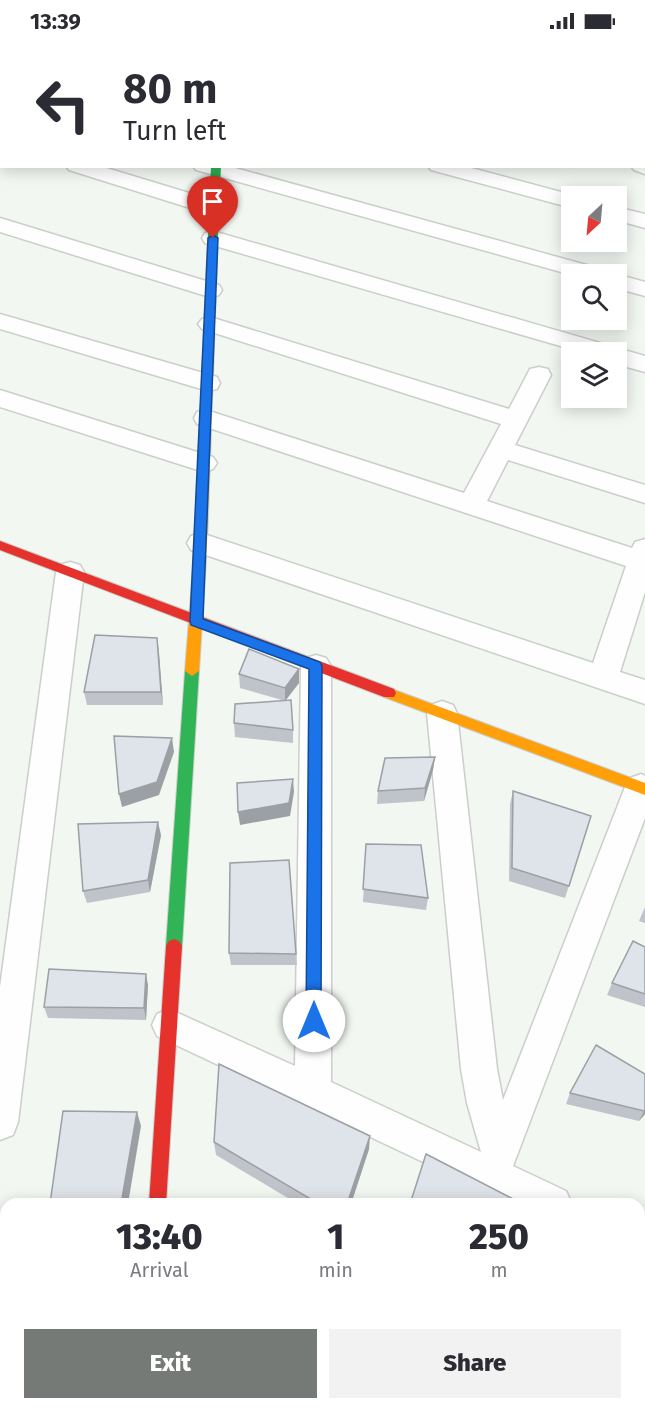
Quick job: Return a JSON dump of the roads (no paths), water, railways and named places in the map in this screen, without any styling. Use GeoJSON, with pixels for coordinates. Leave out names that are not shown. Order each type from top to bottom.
{"type":"FeatureCollection","features":[{"type":"Feature","properties":{"kind":"street"},"geometry":{"type":"LineString","coordinates":[[83,168],[214,208]]}},
{"type":"Feature","properties":{"kind":"street"},"geometry":{"type":"LineString","coordinates":[[157,1198],[201,543],[214,208],[211,168],[561,265]]}},
{"type":"Feature","properties":{"kind":"street"},"geometry":{"type":"LineString","coordinates":[[445,168],[561,199]]}},
{"type":"Feature","properties":{"kind":"street"},"geometry":{"type":"LineString","coordinates":[[627,216],[645,221]]}},
{"type":"Feature","properties":{"kind":"street"},"geometry":{"type":"LineString","coordinates":[[0,225],[211,290]]}},
{"type":"Feature","properties":{"kind":"street"},"geometry":{"type":"LineString","coordinates":[[213,238],[572,342]]}},
{"type":"Feature","properties":{"kind":"street"},"geometry":{"type":"LineString","coordinates":[[627,284],[645,289]]}},
{"type":"Feature","properties":{"kind":"street"},"geometry":{"type":"LineString","coordinates":[[0,321],[208,383]]}},
{"type":"Feature","properties":{"kind":"street"},"geometry":{"type":"LineString","coordinates":[[210,324],[516,420]]}},
{"type":"Feature","properties":{"kind":"street"},"geometry":{"type":"LineString","coordinates":[[627,359],[645,364]]}},
{"type":"Feature","properties":{"kind":"street"},"geometry":{"type":"LineString","coordinates":[[471,506],[539,375]]}},
{"type":"Feature","properties":{"kind":"street"},"geometry":{"type":"LineString","coordinates":[[0,398],[204,463]]}},
{"type":"Feature","properties":{"kind":"street"},"geometry":{"type":"LineString","coordinates":[[206,418],[471,506],[643,555],[603,678]]}},
{"type":"Feature","properties":{"kind":"street"},"geometry":{"type":"LineString","coordinates":[[500,449],[645,494]]}},
{"type":"Feature","properties":{"kind":"street"},"geometry":{"type":"LineString","coordinates":[[201,543],[645,692]]}},
{"type":"Feature","properties":{"kind":"street"},"geometry":{"type":"LineString","coordinates":[[0,545],[196,621],[643,788],[496,1164]]}},
{"type":"Feature","properties":{"kind":"street"},"geometry":{"type":"LineString","coordinates":[[0,1122],[70,572]]}},
{"type":"Feature","properties":{"kind":"street"},"geometry":{"type":"LineString","coordinates":[[313,1092],[316,666]]}},
{"type":"Feature","properties":{"kind":"street"},"geometry":{"type":"LineString","coordinates":[[442,713],[479,1070],[496,1164]]}},
{"type":"Feature","properties":{"kind":"street"},"geometry":{"type":"LineString","coordinates":[[169,1025],[313,1092],[496,1164],[544,1198]]}}]}
